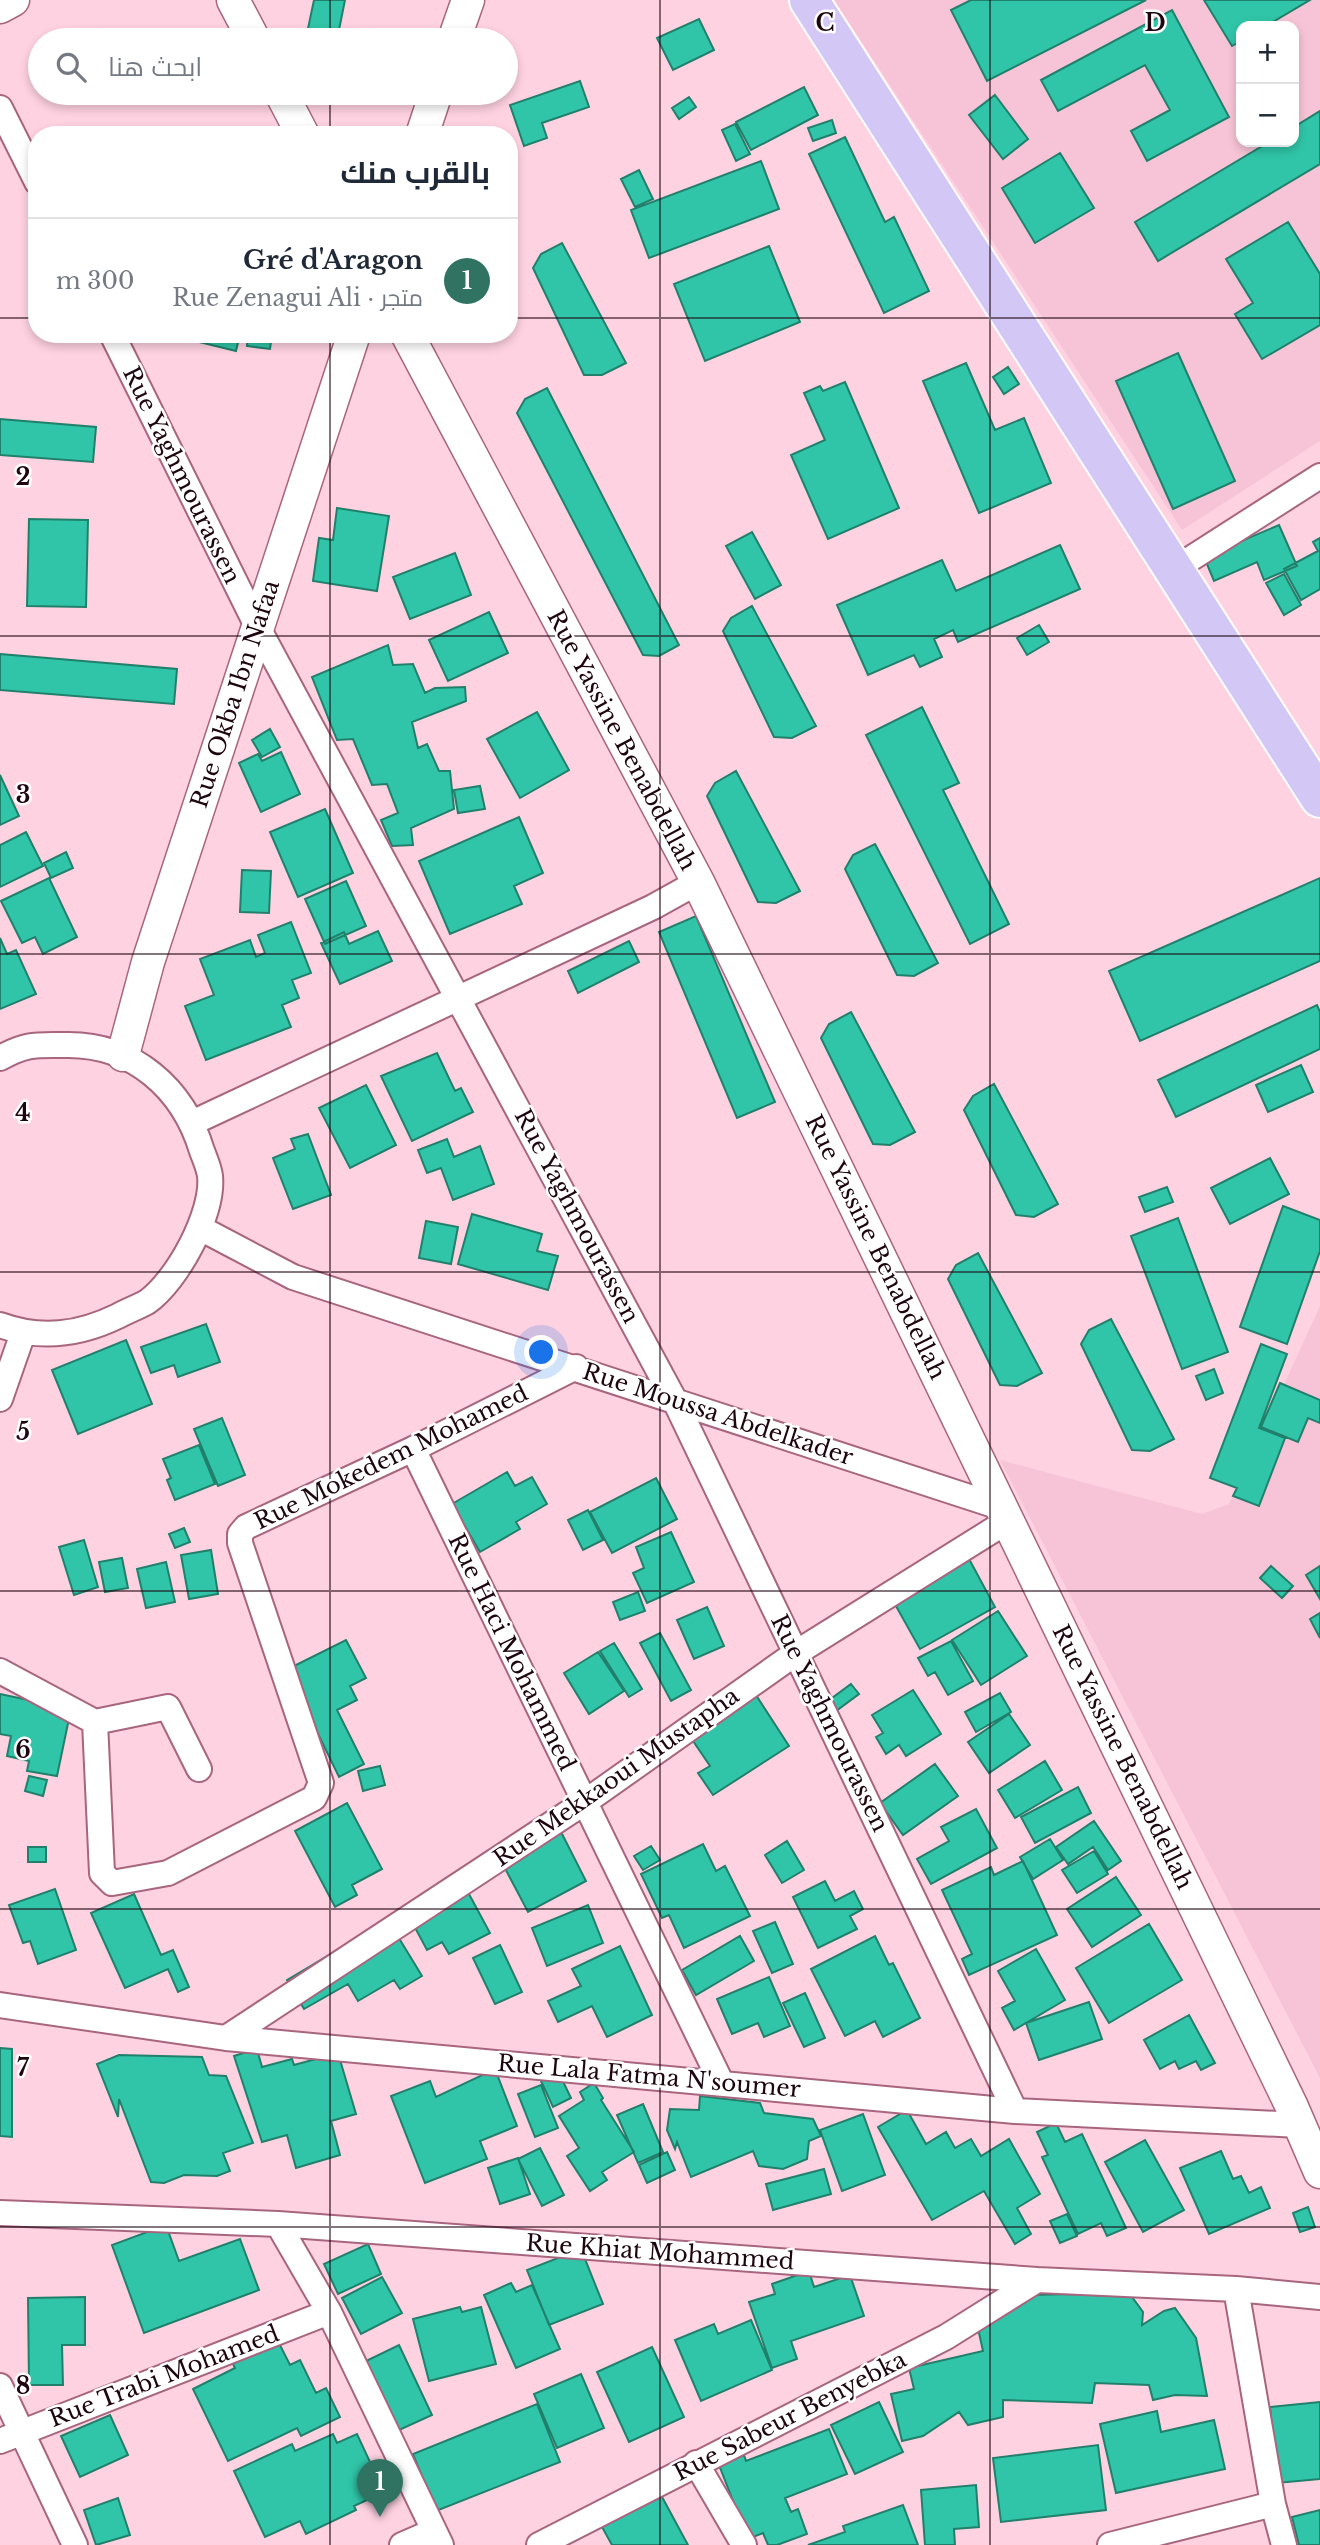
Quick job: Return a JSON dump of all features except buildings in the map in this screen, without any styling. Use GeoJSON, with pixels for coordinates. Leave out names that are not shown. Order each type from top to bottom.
{"type":"FeatureCollection","features":[{"type":"Feature","properties":{"kind":"main road"},"geometry":{"type":"LineString","coordinates":[[809,0],[1320,798]]}},
{"type":"Feature","properties":{"kind":"street"},"geometry":{"type":"LineString","coordinates":[[0,7],[13,0]]}},
{"type":"Feature","properties":{"kind":"street"},"geometry":{"type":"LineString","coordinates":[[233,0],[248,28]]}},
{"type":"Feature","properties":{"kind":"street"},"geometry":{"type":"LineString","coordinates":[[458,28],[468,0]]}},
{"type":"Feature","properties":{"kind":"street"},"geometry":{"type":"LineString","coordinates":[[287,105],[298,126]]}},
{"type":"Feature","properties":{"kind":"street"},"geometry":{"type":"LineString","coordinates":[[425,126],[432,105]]}},
{"type":"Feature","properties":{"kind":"street"},"geometry":{"type":"LineString","coordinates":[[0,108],[28,164]]}},
{"type":"Feature","properties":{"kind":"street","name":"Rue Yaghmourassen"},"geometry":{"type":"LineString","coordinates":[[116,343],[257,626],[676,1401],[1015,2111]]}},
{"type":"Feature","properties":{"kind":"street","name":"Rue Okba Ibn Nafaa"},"geometry":{"type":"LineString","coordinates":[[123,1055],[148,962],[351,343]]}},
{"type":"Feature","properties":{"kind":"street","name":"Rue Yassine Benabdellah"},"geometry":{"type":"LineString","coordinates":[[412,343],[698,882],[1312,2145]]}},
{"type":"Feature","properties":{"kind":"street"},"geometry":{"type":"LineString","coordinates":[[1173,570],[1320,476]]}},
{"type":"Feature","properties":{"kind":"street"},"geometry":{"type":"LineString","coordinates":[[194,1122],[460,998],[698,882]]}},
{"type":"Feature","properties":{"kind":"street"},"geometry":{"type":"LineString","coordinates":[[0,1058],[23,1046],[92,1045],[123,1055],[162,1080],[194,1122],[210,1177],[200,1228],[181,1265],[148,1301],[95,1327],[57,1335],[11,1329],[0,1399]]}},
{"type":"Feature","properties":{"kind":"street","name":"Rue Moussa Abdelkader"},"geometry":{"type":"LineString","coordinates":[[200,1228],[293,1277],[576,1367],[1006,1514]]}},
{"type":"Feature","properties":{"kind":"street","name":"Rue Mokedem Mohamed"},"geometry":{"type":"LineString","coordinates":[[95,1722],[102,1873],[112,1883],[168,1873],[314,1798],[321,1783],[240,1543],[240,1535],[246,1527],[413,1449],[576,1367]]}},
{"type":"Feature","properties":{"kind":"street","name":"Rue Haci Mohammed"},"geometry":{"type":"LineString","coordinates":[[413,1449],[720,2082]]}},
{"type":"Feature","properties":{"kind":"street","name":"Rue Mekkaoui Mustapha"},"geometry":{"type":"LineString","coordinates":[[226,2038],[585,1802],[796,1653],[1006,1514]]}},
{"type":"Feature","properties":{"kind":"street"},"geometry":{"type":"LineString","coordinates":[[0,1671],[95,1722],[168,1707],[199,1769]]}},
{"type":"Feature","properties":{"kind":"street","name":"Rue Lala Fatma N'soumer"},"geometry":{"type":"LineString","coordinates":[[0,2005],[226,2038],[1015,2111],[1312,2145]]}},
{"type":"Feature","properties":{"kind":"street","name":"Rue Khiat Mohammed"},"geometry":{"type":"LineString","coordinates":[[0,2213],[278,2224],[1037,2280],[1236,2289],[1320,2297]]}},
{"type":"Feature","properties":{"kind":"street"},"geometry":{"type":"LineString","coordinates":[[278,2224],[329,2312],[438,2538],[402,2545]]}},
{"type":"Feature","properties":{"kind":"street","name":"Rue Sabeur Benyebka"},"geometry":{"type":"LineString","coordinates":[[538,2545],[946,2337],[1037,2280]]}},
{"type":"Feature","properties":{"kind":"street"},"geometry":{"type":"LineString","coordinates":[[1236,2289],[1273,2504],[1284,2545]]}},
{"type":"Feature","properties":{"kind":"street","name":"Rue Trabi Mohamed"},"geometry":{"type":"LineString","coordinates":[[11,2436],[329,2312]]}},
{"type":"Feature","properties":{"kind":"street"},"geometry":{"type":"LineString","coordinates":[[0,2386],[11,2436],[75,2545]]}},
{"type":"Feature","properties":{"kind":"street"},"geometry":{"type":"LineString","coordinates":[[696,2463],[744,2545]]}},
{"type":"Feature","properties":{"kind":"street"},"geometry":{"type":"LineString","coordinates":[[1110,2545],[1273,2504]]}},
{"type":"Feature","properties":{"kind":"shaded area"},"geometry":{"type":"Polygon","coordinates":[[[834,0],[1320,0],[1320,441],[1182,530],[834,0]]]}},
{"type":"Feature","properties":{"kind":"shaded area"},"geometry":{"type":"Polygon","coordinates":[[[1320,1306],[1320,2078],[1000,1460],[1202,1514],[1229,1504],[1320,1306]]]}},
{"type":"Feature","properties":{"kind":"place","name":"Gré d'Aragon"},"geometry":{"type":"Point","coordinates":[380,2517]}}]}
